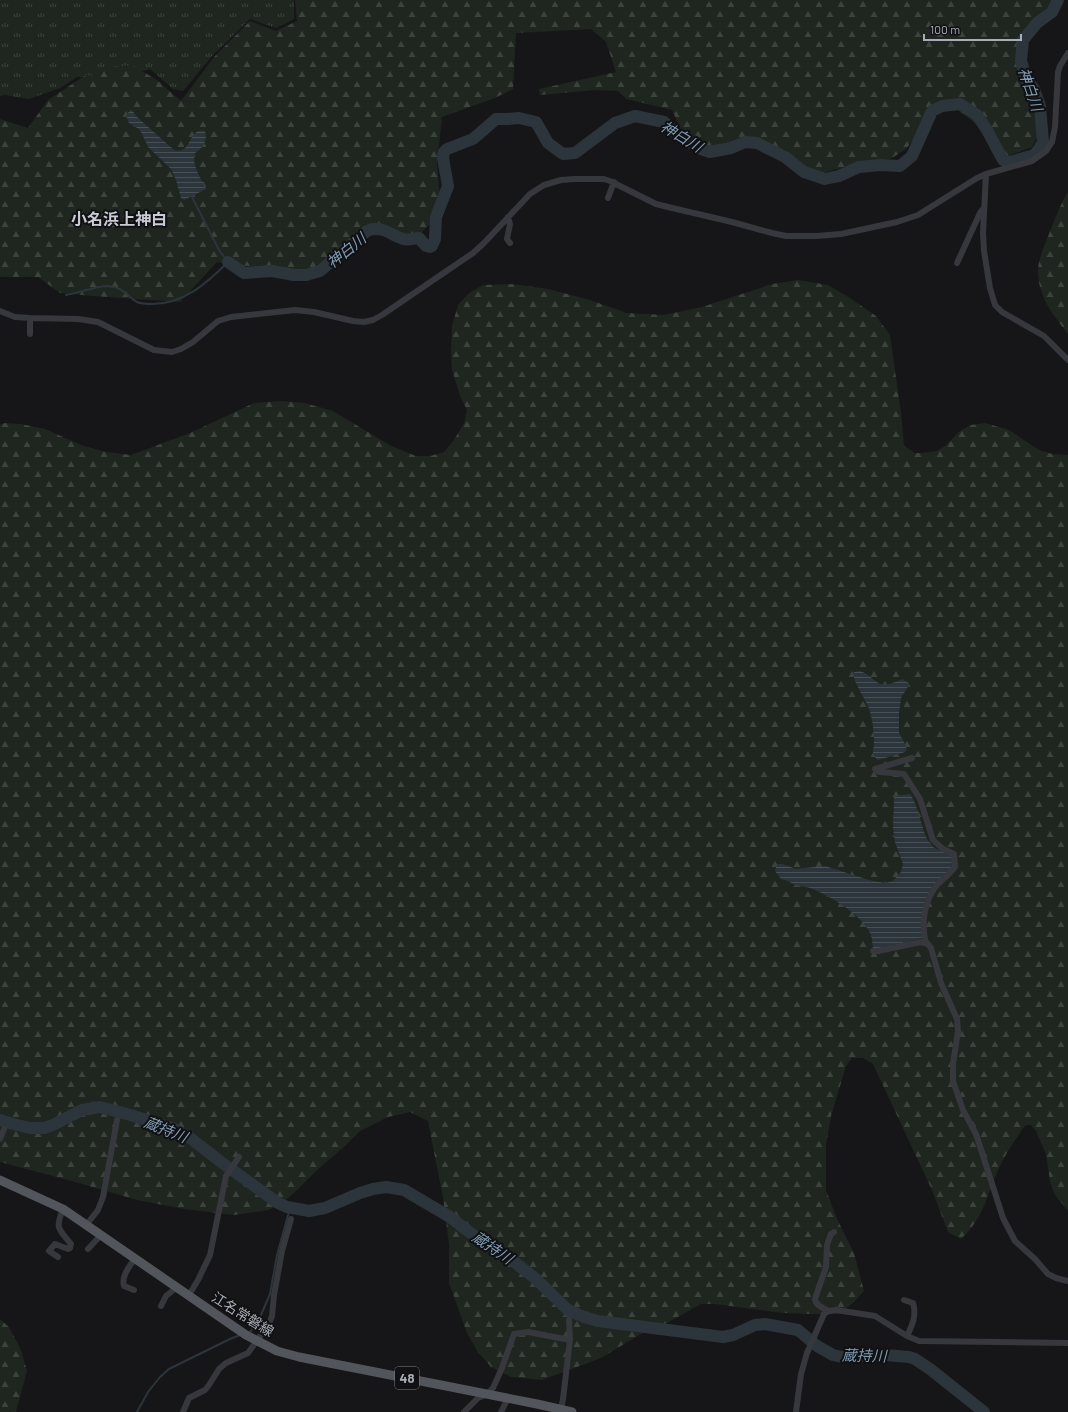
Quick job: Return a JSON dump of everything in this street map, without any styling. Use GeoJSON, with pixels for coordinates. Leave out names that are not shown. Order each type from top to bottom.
{"type":"FeatureCollection","features":[{"type":"Feature","properties":{"kind":"main road","name":"江名常磐線"},"geometry":{"type":"LineString","coordinates":[[0,1180],[63,1209],[87,1224],[176,1288],[243,1333],[277,1351],[299,1357],[572,1412]]}},
{"type":"Feature","properties":{"kind":"street"},"geometry":{"type":"LineString","coordinates":[[0,311],[15,317],[88,320],[98,322],[154,350],[172,352],[193,342],[218,321],[231,317],[295,310],[314,312],[353,321],[364,322],[373,320],[382,316],[473,253],[530,194],[544,184],[552,181],[604,179],[614,182],[656,204],[786,236],[841,234],[897,222],[918,215],[966,184],[986,174],[1032,161],[1046,151],[1052,142],[1055,126],[1058,72],[1068,53]]}},
{"type":"Feature","properties":{"kind":"street"},"geometry":{"type":"LineString","coordinates":[[986,174],[983,233],[984,252],[990,288],[995,304],[1002,312],[1044,336],[1068,360]]}},
{"type":"Feature","properties":{"kind":"street"},"geometry":{"type":"LineString","coordinates":[[608,198],[614,182]]}},
{"type":"Feature","properties":{"kind":"street"},"geometry":{"type":"LineString","coordinates":[[957,263],[980,213],[984,210]]}},
{"type":"Feature","properties":{"kind":"street"},"geometry":{"type":"LineString","coordinates":[[508,216],[510,224],[508,239],[510,244]]}},
{"type":"Feature","properties":{"kind":"street"},"geometry":{"type":"LineString","coordinates":[[30,318],[30,334]]}},
{"type":"Feature","properties":{"kind":"street"},"geometry":{"type":"LineString","coordinates":[[912,758],[875,769],[879,772],[904,774],[920,799],[933,840],[943,849],[954,854],[955,867],[934,890],[925,910],[924,924],[926,943]]}},
{"type":"Feature","properties":{"kind":"street"},"geometry":{"type":"LineString","coordinates":[[873,951],[921,942],[926,943],[931,948],[941,983],[958,1019],[958,1031],[953,1064],[953,1081],[963,1110],[978,1141],[1003,1218],[1015,1241],[1035,1259],[1048,1274],[1068,1281]]}},
{"type":"Feature","properties":{"kind":"street"},"geometry":{"type":"LineString","coordinates":[[87,1224],[98,1210],[104,1197],[117,1120]]}},
{"type":"Feature","properties":{"kind":"street"},"geometry":{"type":"LineString","coordinates":[[0,1139],[4,1129]]}},
{"type":"Feature","properties":{"kind":"street"},"geometry":{"type":"LineString","coordinates":[[188,1295],[198,1280],[210,1255],[226,1176],[239,1158]]}},
{"type":"Feature","properties":{"kind":"street"},"geometry":{"type":"LineString","coordinates":[[58,1257],[49,1251],[53,1245],[55,1244],[68,1249],[71,1246],[71,1244],[58,1229],[58,1223],[63,1209]]}},
{"type":"Feature","properties":{"kind":"street"},"geometry":{"type":"LineString","coordinates":[[182,1412],[189,1398],[205,1390],[219,1369],[226,1363],[248,1353],[269,1324],[272,1316],[282,1251],[291,1219]]}},
{"type":"Feature","properties":{"kind":"street"},"geometry":{"type":"LineString","coordinates":[[829,1311],[818,1305],[815,1302],[815,1299],[826,1267],[827,1245],[831,1234],[834,1232]]}},
{"type":"Feature","properties":{"kind":"street"},"geometry":{"type":"LineString","coordinates":[[88,1249],[101,1235]]}},
{"type":"Feature","properties":{"kind":"street"},"geometry":{"type":"LineString","coordinates":[[134,1290],[124,1286],[123,1283],[124,1277],[135,1258]]}},
{"type":"Feature","properties":{"kind":"street"},"geometry":{"type":"LineString","coordinates":[[161,1306],[166,1296],[176,1288]]}},
{"type":"Feature","properties":{"kind":"street"},"geometry":{"type":"LineString","coordinates":[[904,1300],[913,1303],[915,1312],[913,1325],[907,1336]]}},
{"type":"Feature","properties":{"kind":"street"},"geometry":{"type":"LineString","coordinates":[[796,1412],[801,1374],[807,1353],[824,1314],[829,1311],[836,1310],[866,1313],[875,1316],[907,1336],[919,1341],[1068,1343]]}},
{"type":"Feature","properties":{"kind":"street"},"geometry":{"type":"LineString","coordinates":[[561,1409],[570,1340],[569,1320]]}},
{"type":"Feature","properties":{"kind":"street"},"geometry":{"type":"LineString","coordinates":[[464,1412],[478,1398],[487,1394],[493,1388],[514,1334],[528,1332],[570,1340]]}},
{"type":"Feature","properties":{"kind":"street"},"geometry":{"type":"LineString","coordinates":[[501,1412],[508,1398]]}},
{"type":"Feature","properties":{"kind":"street"},"geometry":{"type":"LineString","coordinates":[[536,1404],[542,1412]]}},
{"type":"Feature","properties":{"kind":"green space"},"geometry":{"type":"Polygon","coordinates":[[[0,0],[294,0],[294,19],[276,28],[250,19],[212,56],[183,91],[173,89],[150,69],[137,73],[92,78],[77,77],[60,88],[29,99],[5,95],[0,96],[0,0]]]}},
{"type":"Feature","properties":{"kind":"green space"},"geometry":{"type":"Polygon","coordinates":[[[295,0],[1063,0],[1060,7],[1024,39],[1018,57],[1025,80],[1037,99],[1041,130],[1032,147],[1008,156],[998,152],[984,130],[953,106],[937,109],[906,149],[892,158],[868,165],[847,166],[810,177],[785,159],[746,142],[709,146],[682,132],[672,110],[626,99],[618,91],[596,90],[540,95],[539,89],[616,72],[606,42],[591,29],[516,33],[513,89],[495,98],[442,117],[437,164],[440,197],[436,218],[417,237],[366,235],[348,258],[305,277],[255,267],[217,262],[180,302],[60,293],[38,277],[0,277],[0,119],[28,128],[48,100],[86,75],[97,76],[111,67],[132,65],[157,80],[181,101],[214,57],[250,21],[276,31],[297,21],[295,0]]]}},
{"type":"Feature","properties":{"kind":"green space"},"geometry":{"type":"Polygon","coordinates":[[[1068,192],[1068,334],[1052,312],[1043,296],[1038,278],[1038,269],[1041,254],[1060,206],[1068,192]]]}},
{"type":"Feature","properties":{"kind":"green space"},"geometry":{"type":"Polygon","coordinates":[[[798,280],[828,285],[850,298],[876,316],[890,335],[904,446],[915,453],[937,451],[945,446],[960,431],[971,425],[985,423],[1009,430],[1039,450],[1052,454],[1068,455],[1068,1211],[1055,1195],[1050,1182],[1046,1154],[1036,1131],[1031,1125],[1026,1125],[1001,1163],[975,1223],[961,1239],[948,1232],[932,1190],[873,1064],[863,1058],[852,1058],[846,1066],[831,1116],[826,1145],[826,1190],[837,1219],[854,1253],[864,1291],[854,1302],[839,1314],[784,1313],[715,1304],[701,1304],[665,1324],[641,1334],[601,1358],[542,1380],[511,1377],[491,1367],[478,1352],[467,1333],[449,1283],[449,1244],[443,1198],[428,1121],[410,1112],[388,1117],[360,1131],[280,1205],[268,1210],[234,1215],[184,1209],[137,1200],[0,1162],[0,425],[5,423],[21,424],[45,429],[81,445],[106,452],[131,455],[190,433],[254,403],[281,401],[305,403],[333,411],[391,446],[416,456],[430,456],[444,452],[454,440],[464,423],[467,410],[460,396],[452,370],[452,326],[458,305],[469,293],[483,285],[513,284],[548,289],[590,300],[627,313],[664,315],[702,307],[772,284],[798,280]]]}},
{"type":"Feature","properties":{"kind":"green space"},"geometry":{"type":"Polygon","coordinates":[[[0,1319],[9,1327],[21,1350],[27,1371],[16,1412],[0,1412],[0,1319]]]}},
{"type":"Feature","properties":{"kind":"shaded area"},"geometry":{"type":"Polygon","coordinates":[[[130,110],[132,110],[137,117],[174,150],[180,151],[184,149],[192,136],[200,131],[205,131],[206,138],[204,144],[195,153],[194,162],[206,189],[184,200],[181,198],[171,169],[148,147],[139,129],[129,123],[126,116],[130,110]]]}},
{"type":"Feature","properties":{"kind":"shaded area"},"geometry":{"type":"Polygon","coordinates":[[[860,671],[867,674],[880,684],[890,684],[903,679],[909,685],[901,698],[899,713],[899,733],[907,750],[905,752],[878,760],[875,757],[873,752],[873,724],[869,707],[857,686],[854,676],[854,672],[860,671]]]}},
{"type":"Feature","properties":{"kind":"shaded area"},"geometry":{"type":"Polygon","coordinates":[[[910,794],[916,806],[928,840],[933,847],[948,853],[953,857],[952,868],[930,893],[922,938],[873,949],[872,938],[869,931],[851,911],[818,891],[808,887],[795,885],[781,879],[775,871],[778,864],[796,869],[825,866],[869,880],[885,883],[893,881],[901,872],[903,864],[895,842],[893,828],[894,796],[910,794]]]}},
{"type":"Feature","properties":{"kind":"waterway","name":"神白川"},"geometry":{"type":"LineString","coordinates":[[228,262],[244,273],[272,271],[294,275],[306,275],[320,271],[367,231],[372,229],[381,229],[405,240],[419,238],[426,246],[432,246],[435,239],[436,217],[448,186],[443,158],[444,152],[447,149],[473,139],[496,119],[519,118],[536,122],[548,143],[563,154],[575,153],[615,123],[635,116],[664,122],[681,137],[701,149],[710,152],[731,148],[745,142],[757,143],[785,157],[804,172],[825,179],[839,176],[859,167],[880,165],[900,166],[912,156],[932,111],[942,106],[960,104],[977,115],[1003,160],[1010,162],[1034,155],[1043,142],[1040,106],[1034,89],[1027,80],[1021,61],[1023,40],[1037,23],[1052,12],[1058,0]]}},
{"type":"Feature","properties":{"kind":"waterway"},"geometry":{"type":"LineString","coordinates":[[66,295],[108,286],[118,288],[137,302],[152,304],[164,303],[185,296],[203,285],[228,262],[219,250],[191,195]]}},
{"type":"Feature","properties":{"kind":"waterway","name":"蔵持川"},"geometry":{"type":"LineString","coordinates":[[0,1120],[30,1128],[44,1128],[82,1110],[100,1107],[127,1114],[172,1128],[189,1137],[278,1203],[287,1207],[309,1211],[325,1208],[373,1189],[386,1187],[404,1190],[450,1217],[477,1238],[499,1250],[536,1279],[568,1310],[584,1317],[598,1321],[723,1337],[733,1335],[755,1325],[765,1324],[798,1330],[817,1346],[833,1355],[842,1357],[885,1355],[915,1359],[930,1369],[984,1412]]}},
{"type":"Feature","properties":{"kind":"waterway"},"geometry":{"type":"LineString","coordinates":[[248,1333],[251,1331],[261,1315],[270,1294],[277,1255],[290,1208]]}},
{"type":"Feature","properties":{"kind":"waterway"},"geometry":{"type":"LineString","coordinates":[[137,1412],[148,1392],[160,1377],[169,1369],[240,1335]]}},
{"type":"Feature","properties":{"kind":"district","name":"小名浜上神白"},"geometry":{"type":"Point","coordinates":[119,218]}}]}
